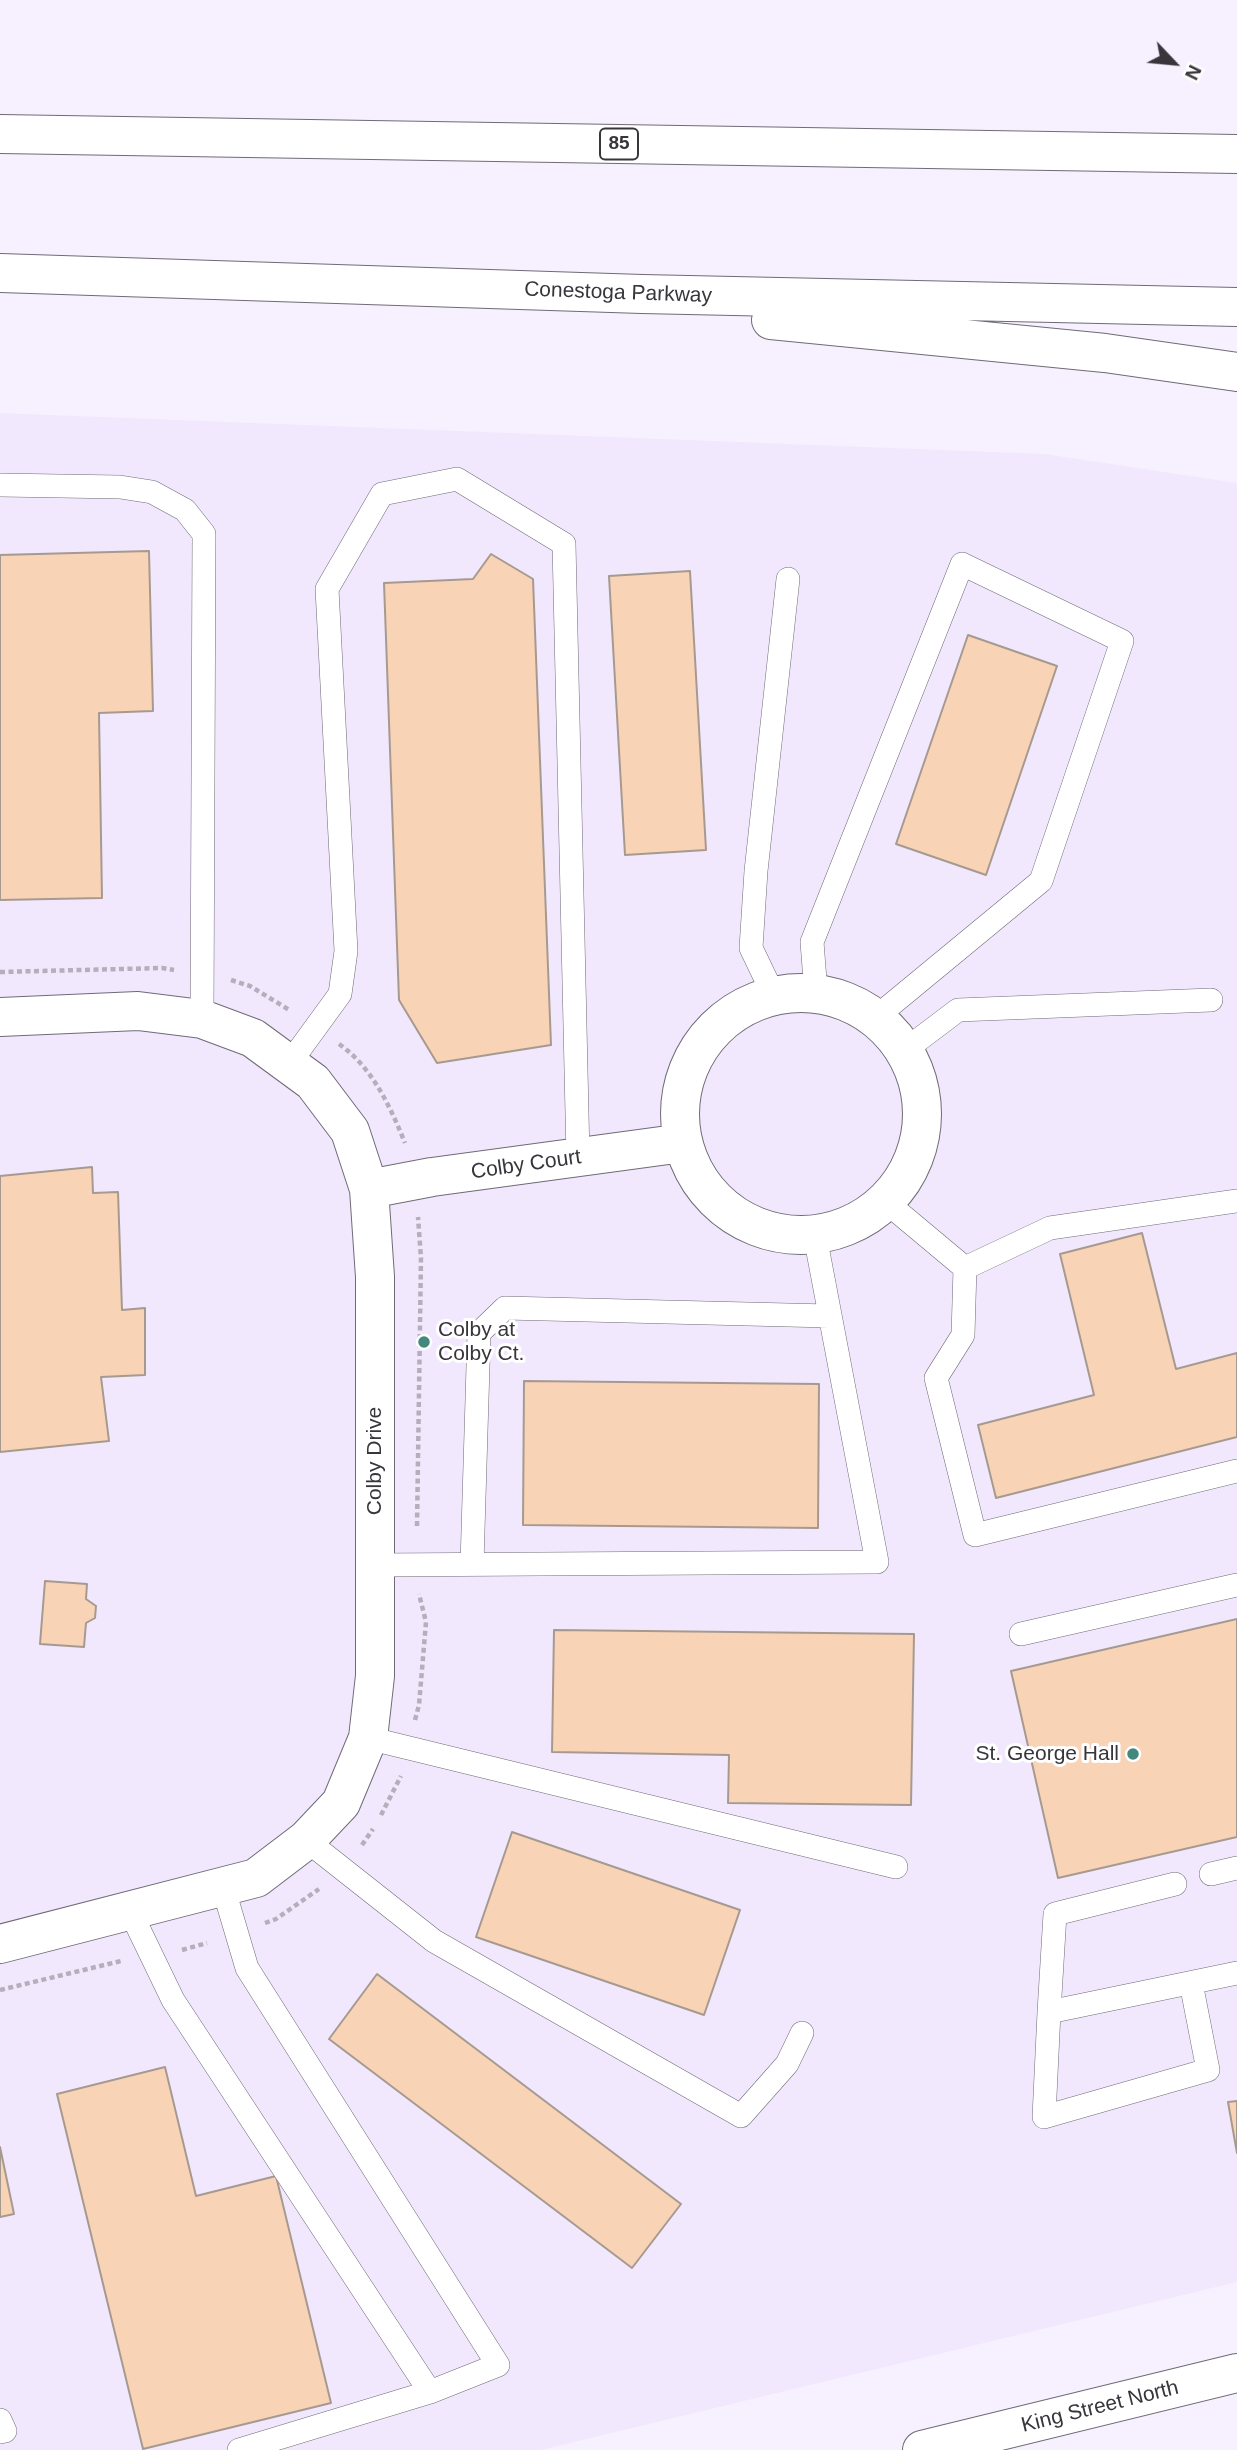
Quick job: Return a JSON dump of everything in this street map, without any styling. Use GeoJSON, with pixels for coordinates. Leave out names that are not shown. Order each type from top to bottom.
{"type":"FeatureCollection","features":[{"type":"Feature","properties":{"kind":"main road","name":"85"},"geometry":{"type":"LineString","coordinates":[[0,134],[1237,154]]}},
{"type":"Feature","properties":{"kind":"main road","name":"Conestoga Parkway"},"geometry":{"type":"LineString","coordinates":[[0,273],[642,294],[1237,307]]}},
{"type":"Feature","properties":{"kind":"main road"},"geometry":{"type":"LineString","coordinates":[[642,294],[730,316],[1105,353],[1237,372]]}},
{"type":"Feature","properties":{"kind":"main road"},"geometry":{"type":"LineString","coordinates":[[816,993],[854,1005],[875,1018],[905,1050],[921,1090],[919,1146],[893,1195],[842,1230],[815,1236],[774,1234],[735,1217],[699,1182],[682,1143],[680,1120],[685,1078],[701,1045],[731,1014],[774,996],[816,993]]}},
{"type":"Feature","properties":{"kind":"main road","name":"Colby Drive"},"geometry":{"type":"LineString","coordinates":[[0,1017],[138,1011],[202,1019],[253,1038],[313,1082],[350,1131],[369,1189],[375,1277],[375,1676],[368,1738],[341,1803],[306,1840],[256,1878],[0,1944]]}},
{"type":"Feature","properties":{"kind":"main road","name":"Colby Court"},"geometry":{"type":"LineString","coordinates":[[369,1189],[432,1177],[682,1143]]}},
{"type":"Feature","properties":{"kind":"main road","name":"King Street North"},"geometry":{"type":"LineString","coordinates":[[922,2450],[1237,2373]]}},
{"type":"Feature","properties":{"kind":"lane"},"geometry":{"type":"LineString","coordinates":[[289,1064],[340,994],[346,951],[327,589],[382,494],[457,479],[564,544],[578,1157]]}},
{"type":"Feature","properties":{"kind":"lane"},"geometry":{"type":"LineString","coordinates":[[0,485],[120,487],[152,492],[185,510],[204,534],[202,1019]]}},
{"type":"Feature","properties":{"kind":"lane"},"geometry":{"type":"LineString","coordinates":[[816,993],[812,942],[962,564],[1122,641],[1041,881],[875,1018]]}},
{"type":"Feature","properties":{"kind":"lane"},"geometry":{"type":"LineString","coordinates":[[774,996],[751,948],[756,871],[788,579]]}},
{"type":"Feature","properties":{"kind":"lane"},"geometry":{"type":"LineString","coordinates":[[905,1050],[958,1010],[1211,1000]]}},
{"type":"Feature","properties":{"kind":"lane"},"geometry":{"type":"LineString","coordinates":[[965,1268],[1050,1228],[1237,1201]]}},
{"type":"Feature","properties":{"kind":"lane"},"geometry":{"type":"LineString","coordinates":[[886,1202],[965,1268]]}},
{"type":"Feature","properties":{"kind":"lane"},"geometry":{"type":"LineString","coordinates":[[375,1565],[877,1562],[815,1236]]}},
{"type":"Feature","properties":{"kind":"lane"},"geometry":{"type":"LineString","coordinates":[[965,1268],[963,1335],[936,1378],[975,1535],[1237,1471]]}},
{"type":"Feature","properties":{"kind":"lane"},"geometry":{"type":"LineString","coordinates":[[472,1564],[479,1333],[505,1308],[829,1316]]}},
{"type":"Feature","properties":{"kind":"lane"},"geometry":{"type":"LineString","coordinates":[[1021,1634],[1237,1585]]}},
{"type":"Feature","properties":{"kind":"lane"},"geometry":{"type":"LineString","coordinates":[[368,1738],[897,1867]]}},
{"type":"Feature","properties":{"kind":"lane"},"geometry":{"type":"LineString","coordinates":[[306,1840],[433,1941],[741,2116],[787,2064],[802,2033]]}},
{"type":"Feature","properties":{"kind":"lane"},"geometry":{"type":"LineString","coordinates":[[1211,1874],[1237,1868]]}},
{"type":"Feature","properties":{"kind":"lane"},"geometry":{"type":"LineString","coordinates":[[1175,1884],[1055,1914],[1044,2117],[1208,2070],[1191,1983]]}},
{"type":"Feature","properties":{"kind":"lane"},"geometry":{"type":"LineString","coordinates":[[223,1887],[247,1968],[498,2365],[430,2392],[239,2450]]}},
{"type":"Feature","properties":{"kind":"lane"},"geometry":{"type":"LineString","coordinates":[[130,1911],[173,2000],[430,2392]]}},
{"type":"Feature","properties":{"kind":"lane"},"geometry":{"type":"LineString","coordinates":[[1049,2012],[1237,1973]]}},
{"type":"Feature","properties":{"kind":"lane"},"geometry":{"type":"LineString","coordinates":[[0,2420],[5,2431],[0,2432]]}},
{"type":"Feature","properties":{"kind":"path"},"geometry":{"type":"LineString","coordinates":[[0,972],[162,968]]}},
{"type":"Feature","properties":{"kind":"path"},"geometry":{"type":"LineString","coordinates":[[223,978],[250,986],[276,1002]]}},
{"type":"Feature","properties":{"kind":"path"},"geometry":{"type":"LineString","coordinates":[[343,1046],[365,1069],[384,1096],[406,1145]]}},
{"type":"Feature","properties":{"kind":"path"},"geometry":{"type":"LineString","coordinates":[[417,1538],[420,1230]]}},
{"type":"Feature","properties":{"kind":"path"},"geometry":{"type":"LineString","coordinates":[[418,1591],[426,1622],[419,1705]]}},
{"type":"Feature","properties":{"kind":"path"},"geometry":{"type":"LineString","coordinates":[[260,1924],[276,1919],[316,1892]]}},
{"type":"Feature","properties":{"kind":"path"},"geometry":{"type":"LineString","coordinates":[[0,1990],[106,1964]]}},
{"type":"Feature","properties":{"kind":"shaded area"},"geometry":{"type":"Polygon","coordinates":[[[0,413],[1045,454],[1237,483],[1237,2282],[541,2450],[0,2450],[0,413]]]}},
{"type":"Feature","properties":{"kind":"building"},"geometry":{"type":"Polygon","coordinates":[[[149,551],[153,711],[99,713],[102,898],[0,900],[0,555],[149,551]]]}},
{"type":"Feature","properties":{"kind":"building"},"geometry":{"type":"Polygon","coordinates":[[[491,554],[533,579],[551,1045],[437,1063],[399,1000],[384,583],[473,579],[491,554]]]}},
{"type":"Feature","properties":{"kind":"building"},"geometry":{"type":"Polygon","coordinates":[[[690,571],[706,850],[625,855],[609,576],[690,571]]]}},
{"type":"Feature","properties":{"kind":"building"},"geometry":{"type":"Polygon","coordinates":[[[968,635],[1057,666],[986,875],[896,844],[968,635]]]}},
{"type":"Feature","properties":{"kind":"building"},"geometry":{"type":"Polygon","coordinates":[[[92,1167],[93,1193],[118,1192],[122,1310],[145,1308],[145,1375],[101,1377],[109,1441],[0,1452],[0,1176],[92,1167]]]}},
{"type":"Feature","properties":{"kind":"building"},"geometry":{"type":"Polygon","coordinates":[[[1142,1233],[1176,1369],[1237,1353],[1237,1437],[996,1498],[978,1425],[1094,1395],[1060,1254],[1142,1233]]]}},
{"type":"Feature","properties":{"kind":"building"},"geometry":{"type":"Polygon","coordinates":[[[524,1381],[819,1384],[818,1528],[523,1525],[524,1381]]]}},
{"type":"Feature","properties":{"kind":"building"},"geometry":{"type":"Polygon","coordinates":[[[45,1581],[87,1584],[86,1599],[96,1606],[95,1618],[86,1623],[84,1647],[40,1644],[45,1581]]]}},
{"type":"Feature","properties":{"kind":"building","name":"St. George Hall"},"geometry":{"type":"Polygon","coordinates":[[[1237,1619],[1237,1837],[1058,1878],[1011,1671],[1237,1619]]]}},
{"type":"Feature","properties":{"kind":"building"},"geometry":{"type":"Polygon","coordinates":[[[554,1630],[914,1634],[911,1805],[728,1803],[729,1755],[552,1752],[554,1630]]]}},
{"type":"Feature","properties":{"kind":"building"},"geometry":{"type":"Polygon","coordinates":[[[512,1832],[740,1910],[704,2015],[476,1937],[512,1832]]]}},
{"type":"Feature","properties":{"kind":"building"},"geometry":{"type":"Polygon","coordinates":[[[377,1974],[681,2204],[632,2268],[329,2039],[377,1974]]]}},
{"type":"Feature","properties":{"kind":"building"},"geometry":{"type":"Polygon","coordinates":[[[165,2067],[196,2196],[276,2176],[331,2403],[143,2449],[57,2094],[165,2067]]]}},
{"type":"Feature","properties":{"kind":"building"},"geometry":{"type":"Polygon","coordinates":[[[1237,2101],[1237,2153],[1228,2102],[1237,2101]]]}},
{"type":"Feature","properties":{"kind":"building"},"geometry":{"type":"Polygon","coordinates":[[[0,2147],[14,2214],[0,2217],[0,2147]]]}},
{"type":"Feature","properties":{"kind":"place","name":"Colby at Colby Ct."},"geometry":{"type":"Point","coordinates":[424,1342]}},
{"type":"Feature","properties":{"kind":"place","name":"St. George Hall"},"geometry":{"type":"Point","coordinates":[1133,1754]}}]}
